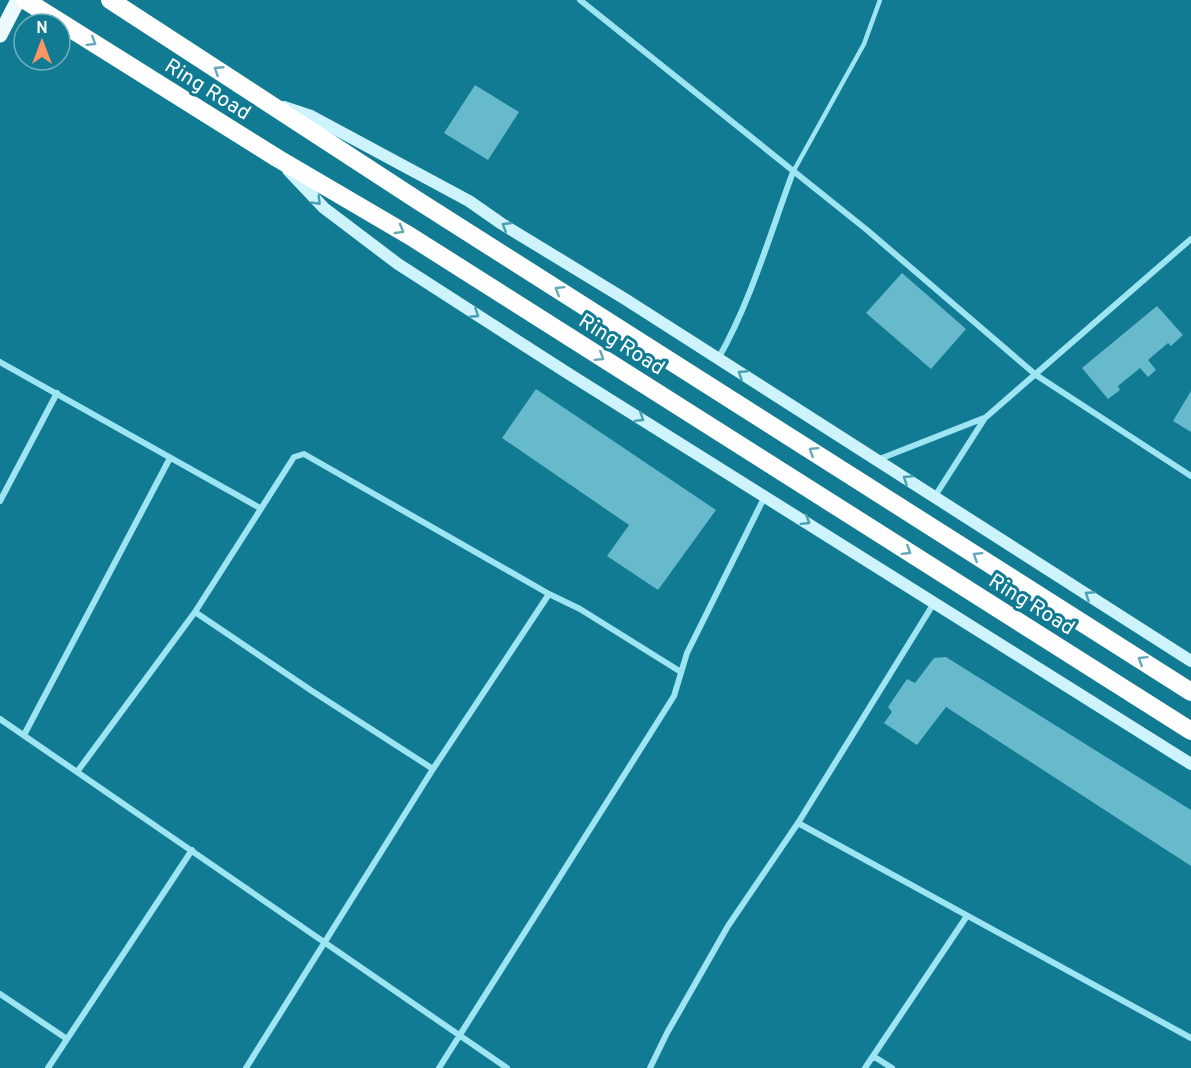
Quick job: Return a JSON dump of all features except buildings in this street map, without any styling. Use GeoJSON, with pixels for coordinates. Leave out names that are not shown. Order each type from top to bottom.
{"type":"FeatureCollection","features":[{"type":"Feature","properties":{"kind":"highway","name":"Ring Road"},"geometry":{"type":"LineString","coordinates":[[25,0],[277,158],[410,236],[1191,731]]}},
{"type":"Feature","properties":{"kind":"highway","name":"Ring Road"},"geometry":{"type":"LineString","coordinates":[[110,0],[417,200],[1191,692]]}},
{"type":"Feature","properties":{"kind":"highway"},"geometry":{"type":"LineString","coordinates":[[134,0],[145,24]]}},
{"type":"Feature","properties":{"kind":"main road"},"geometry":{"type":"LineString","coordinates":[[0,35],[18,0]]}},
{"type":"Feature","properties":{"kind":"street"},"geometry":{"type":"LineString","coordinates":[[580,0],[867,230],[1036,375],[1191,476]]}},
{"type":"Feature","properties":{"kind":"street"},"geometry":{"type":"LineString","coordinates":[[267,102],[312,116],[470,201],[502,224],[1191,661]]}},
{"type":"Feature","properties":{"kind":"street"},"geometry":{"type":"LineString","coordinates":[[277,158],[324,208],[398,264],[1191,764]]}},
{"type":"Feature","properties":{"kind":"street"},"geometry":{"type":"LineString","coordinates":[[718,359],[728,341],[751,285],[793,172]]}},
{"type":"Feature","properties":{"kind":"street"},"geometry":{"type":"LineString","coordinates":[[934,497],[985,418],[1191,239]]}},
{"type":"Feature","properties":{"kind":"street"},"geometry":{"type":"LineString","coordinates":[[0,362],[260,508]]}},
{"type":"Feature","properties":{"kind":"street"},"geometry":{"type":"LineString","coordinates":[[0,501],[57,393]]}},
{"type":"Feature","properties":{"kind":"street"},"geometry":{"type":"LineString","coordinates":[[877,460],[985,418]]}},
{"type":"Feature","properties":{"kind":"street"},"geometry":{"type":"LineString","coordinates":[[77,772],[195,612],[294,457],[304,454],[549,594],[580,609],[681,672]]}},
{"type":"Feature","properties":{"kind":"street"},"geometry":{"type":"LineString","coordinates":[[24,735],[170,458]]}},
{"type":"Feature","properties":{"kind":"street"},"geometry":{"type":"LineString","coordinates":[[439,1068],[674,696],[687,653],[765,495]]}},
{"type":"Feature","properties":{"kind":"street"},"geometry":{"type":"LineString","coordinates":[[246,1068],[433,769],[549,594]]}},
{"type":"Feature","properties":{"kind":"street"},"geometry":{"type":"LineString","coordinates":[[650,1068],[667,1033],[728,926],[798,823],[934,602]]}},
{"type":"Feature","properties":{"kind":"street"},"geometry":{"type":"LineString","coordinates":[[195,612],[433,769]]}},
{"type":"Feature","properties":{"kind":"street"},"geometry":{"type":"LineString","coordinates":[[0,719],[507,1068]]}},
{"type":"Feature","properties":{"kind":"street"},"geometry":{"type":"LineString","coordinates":[[798,823],[1191,1038]]}},
{"type":"Feature","properties":{"kind":"street"},"geometry":{"type":"LineString","coordinates":[[48,1068],[192,850]]}},
{"type":"Feature","properties":{"kind":"street"},"geometry":{"type":"LineString","coordinates":[[864,1068],[967,916]]}},
{"type":"Feature","properties":{"kind":"street"},"geometry":{"type":"LineString","coordinates":[[0,994],[67,1039]]}},
{"type":"Feature","properties":{"kind":"street"},"geometry":{"type":"LineString","coordinates":[[873,1056],[892,1068]]}},
{"type":"Feature","properties":{"kind":"lane"},"geometry":{"type":"LineString","coordinates":[[793,172],[864,45],[880,0]]}}]}
